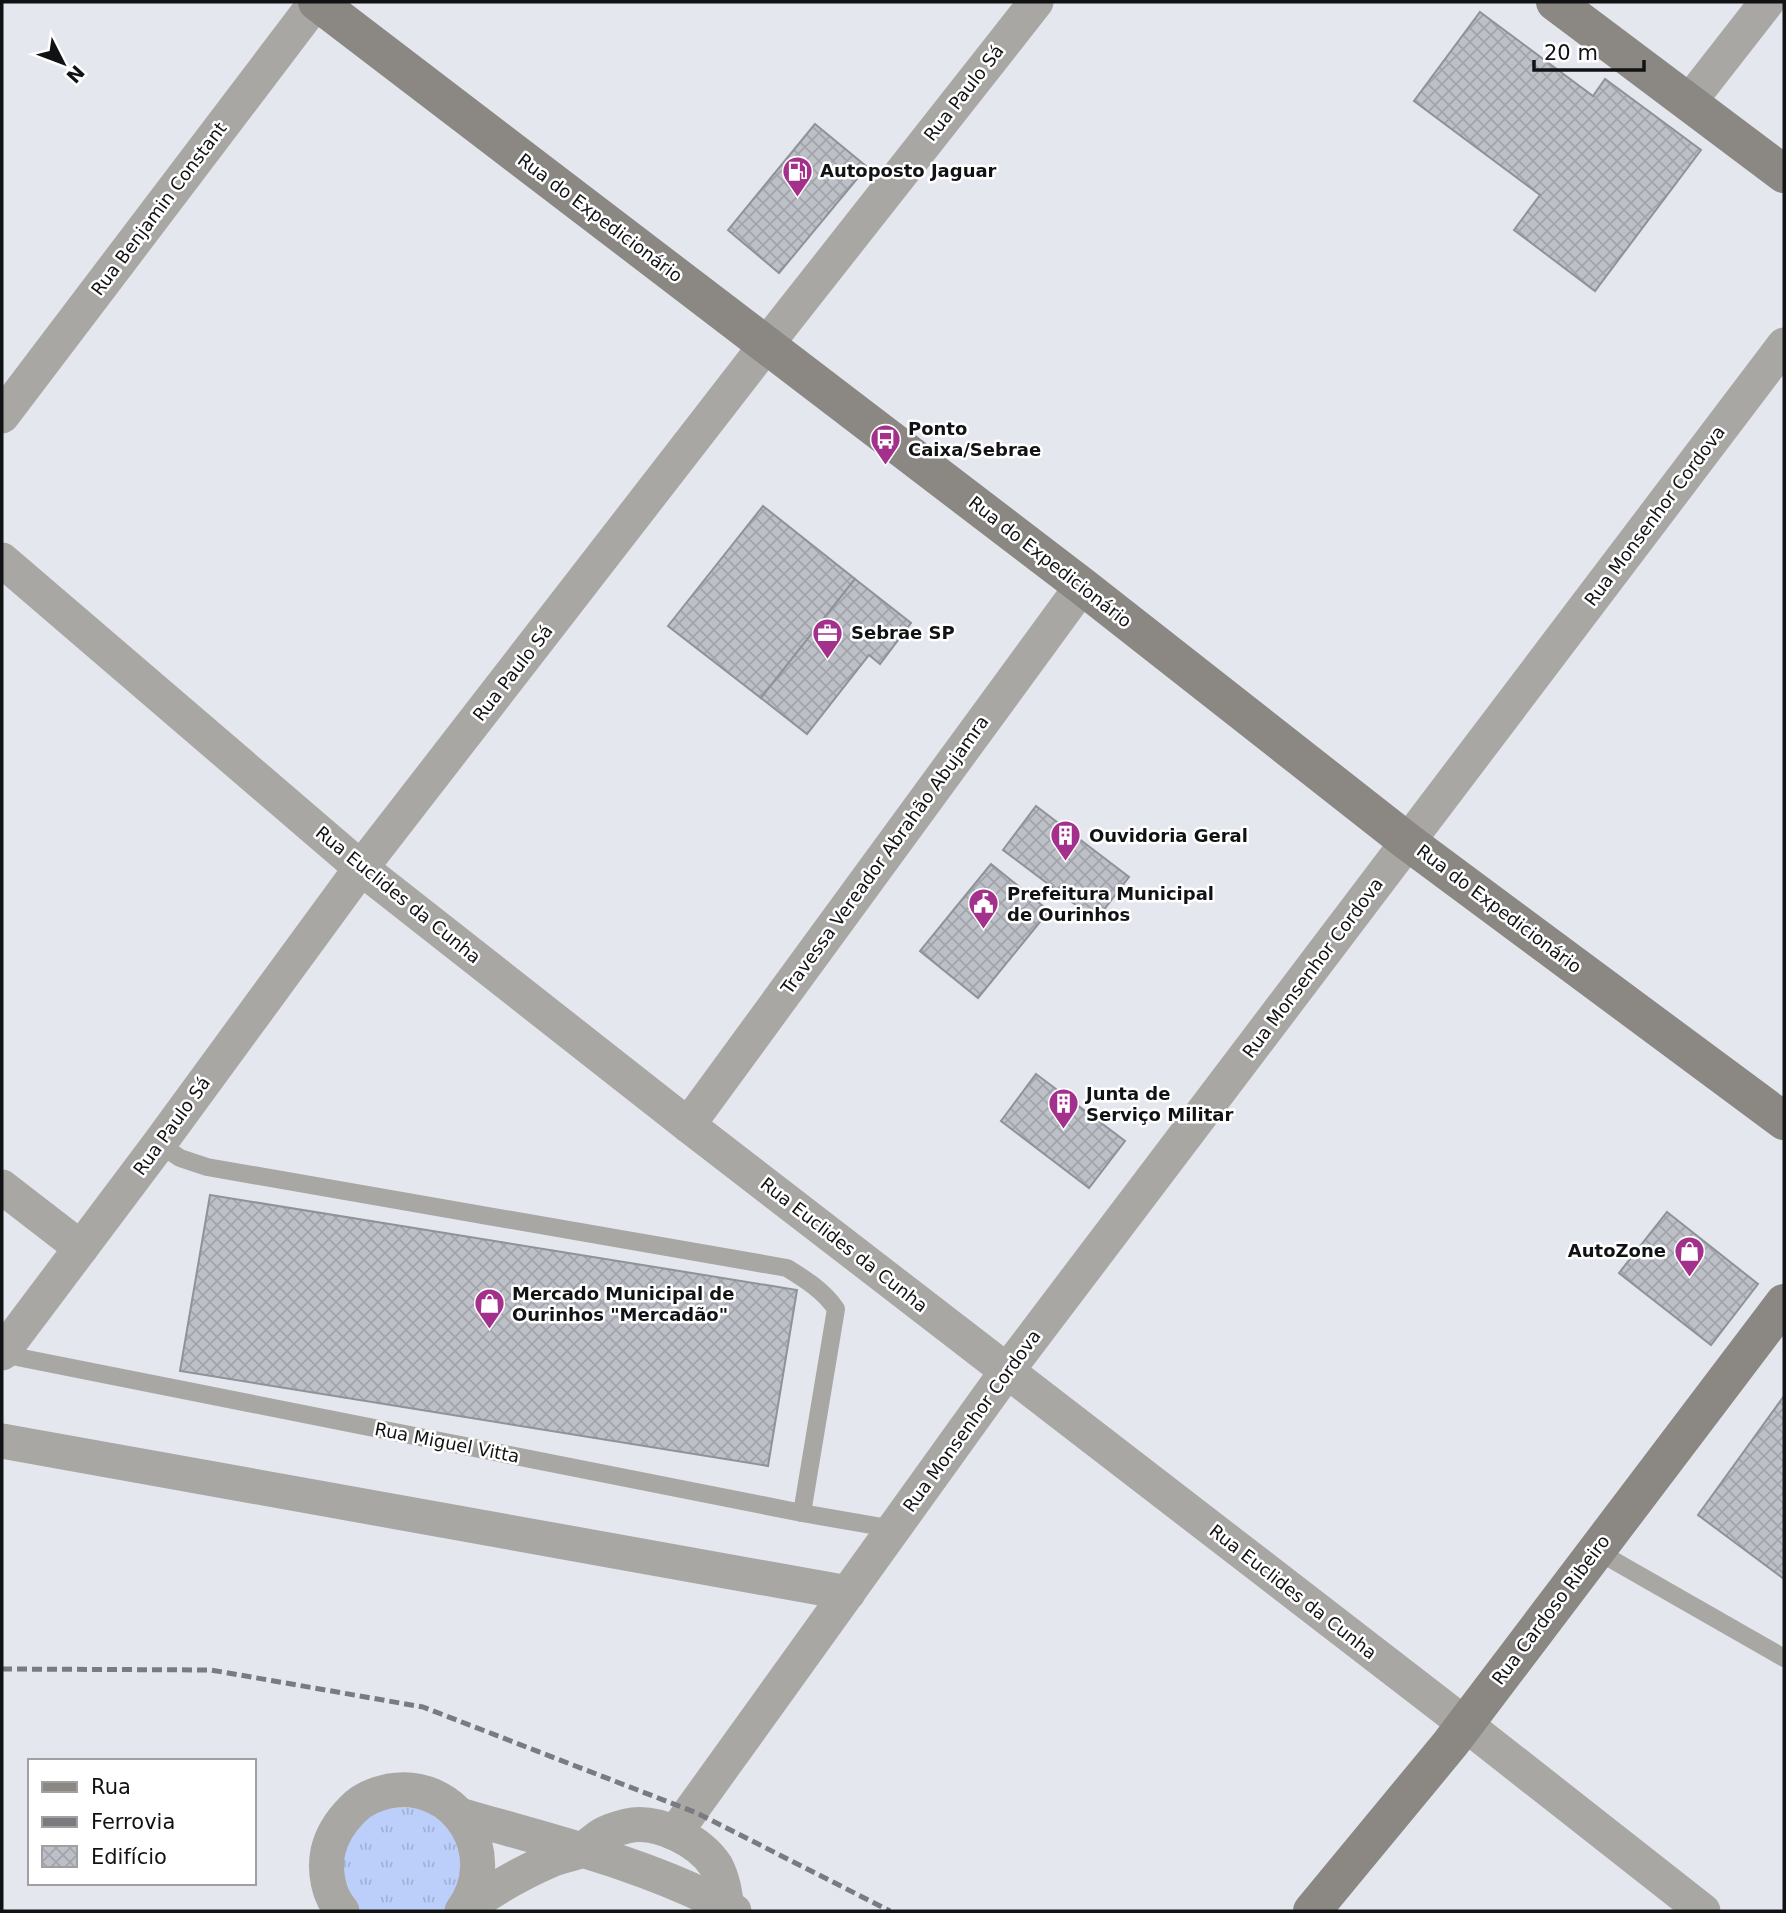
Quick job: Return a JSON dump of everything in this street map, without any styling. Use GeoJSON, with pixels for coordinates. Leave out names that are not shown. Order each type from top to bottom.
{"type":"FeatureCollection","features":[{"type":"Feature","properties":{"kind":"street","name":"Rua do Expedicionário"},"geometry":{"type":"LineString","coordinates":[[317,2],[1082,586],[1408,842],[1784,1121]]}},
{"type":"Feature","properties":{"kind":"street","name":"Rua Benjamin Constant"},"geometry":{"type":"LineString","coordinates":[[2,416],[317,2]]}},
{"type":"Feature","properties":{"kind":"street","name":"Rua Paulo Sá"},"geometry":{"type":"LineString","coordinates":[[2,1353],[361,868],[1036,2]]}},
{"type":"Feature","properties":{"kind":"street"},"geometry":{"type":"LineString","coordinates":[[1555,2],[1784,174]]}},
{"type":"Feature","properties":{"kind":"street"},"geometry":{"type":"LineString","coordinates":[[1689,102],[1767,2]]}},
{"type":"Feature","properties":{"kind":"street","name":"Rua Monsenhor Cordova"},"geometry":{"type":"LineString","coordinates":[[675,1833],[1007,1371],[1784,345]]}},
{"type":"Feature","properties":{"kind":"street","name":"Rua Euclides da Cunha"},"geometry":{"type":"LineString","coordinates":[[2,560],[361,868],[688,1125],[1465,1724],[1703,1911]]}},
{"type":"Feature","properties":{"kind":"street","name":"Travessa Vereador Abrahão Abujamra"},"geometry":{"type":"LineString","coordinates":[[688,1125],[1082,586]]}},
{"type":"Feature","properties":{"kind":"street"},"geometry":{"type":"LineString","coordinates":[[2,1187],[81,1248]]}},
{"type":"Feature","properties":{"kind":"street","name":"Rua Cardoso Ribeiro"},"geometry":{"type":"LineString","coordinates":[[1312,1911],[1465,1724],[1784,1303]]}},
{"type":"Feature","properties":{"kind":"street"},"geometry":{"type":"LineString","coordinates":[[2,1440],[848,1593]]}},
{"type":"Feature","properties":{"kind":"street"},"geometry":{"type":"LineString","coordinates":[[342,1911],[337,1906],[329,1885],[326,1862],[330,1840],[341,1820],[357,1804],[377,1793],[399,1789],[422,1791],[443,1800],[460,1815],[473,1836],[479,1861],[475,1886],[464,1910]]}},
{"type":"Feature","properties":{"kind":"street"},"geometry":{"type":"LineString","coordinates":[[460,1815],[652,1874],[730,1910]]}},
{"type":"Feature","properties":{"kind":"street"},"geometry":{"type":"LineString","coordinates":[[464,1910],[495,1888],[552,1859],[581,1850],[605,1833],[630,1825],[652,1825],[675,1833],[701,1850],[716,1866],[730,1910]]}},
{"type":"Feature","properties":{"kind":"lane"},"geometry":{"type":"LineString","coordinates":[[159,1144],[180,1158],[207,1167],[787,1268],[828,1298],[836,1309],[802,1513]]}},
{"type":"Feature","properties":{"kind":"lane","name":"Rua Miguel Vitta"},"geometry":{"type":"LineString","coordinates":[[2,1353],[802,1513],[894,1529]]}},
{"type":"Feature","properties":{"kind":"lane"},"geometry":{"type":"LineString","coordinates":[[1597,1551],[1784,1658]]}},
{"type":"Feature","properties":{"kind":"green space"},"geometry":{"type":"Polygon","coordinates":[[[383,1807],[422,1808],[454,1831],[464,1868],[450,1905],[443,1911],[361,1911],[357,1908],[341,1870],[343,1849],[366,1817],[383,1807]]]}},
{"type":"Feature","properties":{"kind":"building"},"geometry":{"type":"Polygon","coordinates":[[[1480,12],[1593,96],[1605,79],[1701,150],[1595,291],[1514,230],[1540,195],[1414,101],[1480,12]]]}},
{"type":"Feature","properties":{"kind":"building","name":"Autoposto Jaguar"},"geometry":{"type":"Polygon","coordinates":[[[815,124],[867,167],[779,273],[728,230],[815,124]]]}},
{"type":"Feature","properties":{"kind":"building"},"geometry":{"type":"Polygon","coordinates":[[[763,506],[855,579],[761,698],[668,626],[763,506]]]}},
{"type":"Feature","properties":{"kind":"building","name":"Sebrae SP"},"geometry":{"type":"Polygon","coordinates":[[[855,579],[911,623],[880,664],[869,655],[807,734],[761,698],[855,579]]]}},
{"type":"Feature","properties":{"kind":"building","name":"Ouvidoria Geral"},"geometry":{"type":"Polygon","coordinates":[[[1036,806],[1129,877],[1096,920],[1003,850],[1036,806]]]}},
{"type":"Feature","properties":{"kind":"building","name":"Prefeitura Municipal de Ourinhos"},"geometry":{"type":"Polygon","coordinates":[[[991,864],[1049,911],[978,998],[920,951],[991,864]]]}},
{"type":"Feature","properties":{"kind":"building","name":"Junta de Serviço Militar"},"geometry":{"type":"Polygon","coordinates":[[[1036,1074],[1125,1141],[1089,1188],[1001,1121],[1036,1074]]]}},
{"type":"Feature","properties":{"kind":"building","name":"Mercado Municipal de Ourinhos \"Mercadão\""},"geometry":{"type":"Polygon","coordinates":[[[210,1195],[797,1290],[768,1466],[180,1371],[210,1195]]]}},
{"type":"Feature","properties":{"kind":"building","name":"AutoZone"},"geometry":{"type":"Polygon","coordinates":[[[1667,1212],[1758,1284],[1711,1345],[1619,1273],[1667,1212]]]}},
{"type":"Feature","properties":{"kind":"building"},"geometry":{"type":"Polygon","coordinates":[[[1784,1396],[1784,1579],[1698,1515],[1784,1396]]]}},
{"type":"Feature","properties":{"kind":"railway"},"geometry":{"type":"LineString","coordinates":[[2,1669],[211,1670],[423,1707],[697,1813],[890,1911]]}},
{"type":"Feature","properties":{"kind":"place","name":"Autoposto Jaguar"},"geometry":{"type":"Point","coordinates":[797,198]}},
{"type":"Feature","properties":{"kind":"place","name":"Ponto Caixa/Sebrae"},"geometry":{"type":"Point","coordinates":[885,466]}},
{"type":"Feature","properties":{"kind":"place","name":"Sebrae SP"},"geometry":{"type":"Point","coordinates":[828,660]}},
{"type":"Feature","properties":{"kind":"place","name":"Ouvidoria Geral"},"geometry":{"type":"Point","coordinates":[1066,863]}},
{"type":"Feature","properties":{"kind":"place","name":"Prefeitura Municipal de Ourinhos"},"geometry":{"type":"Point","coordinates":[984,931]}},
{"type":"Feature","properties":{"kind":"place","name":"Junta de Serviço Militar"},"geometry":{"type":"Point","coordinates":[1063,1131]}},
{"type":"Feature","properties":{"kind":"place","name":"AutoZone"},"geometry":{"type":"Point","coordinates":[1689,1278]}},
{"type":"Feature","properties":{"kind":"place","name":"Mercado Municipal de Ourinhos \"Mercadão\""},"geometry":{"type":"Point","coordinates":[489,1331]}}]}
